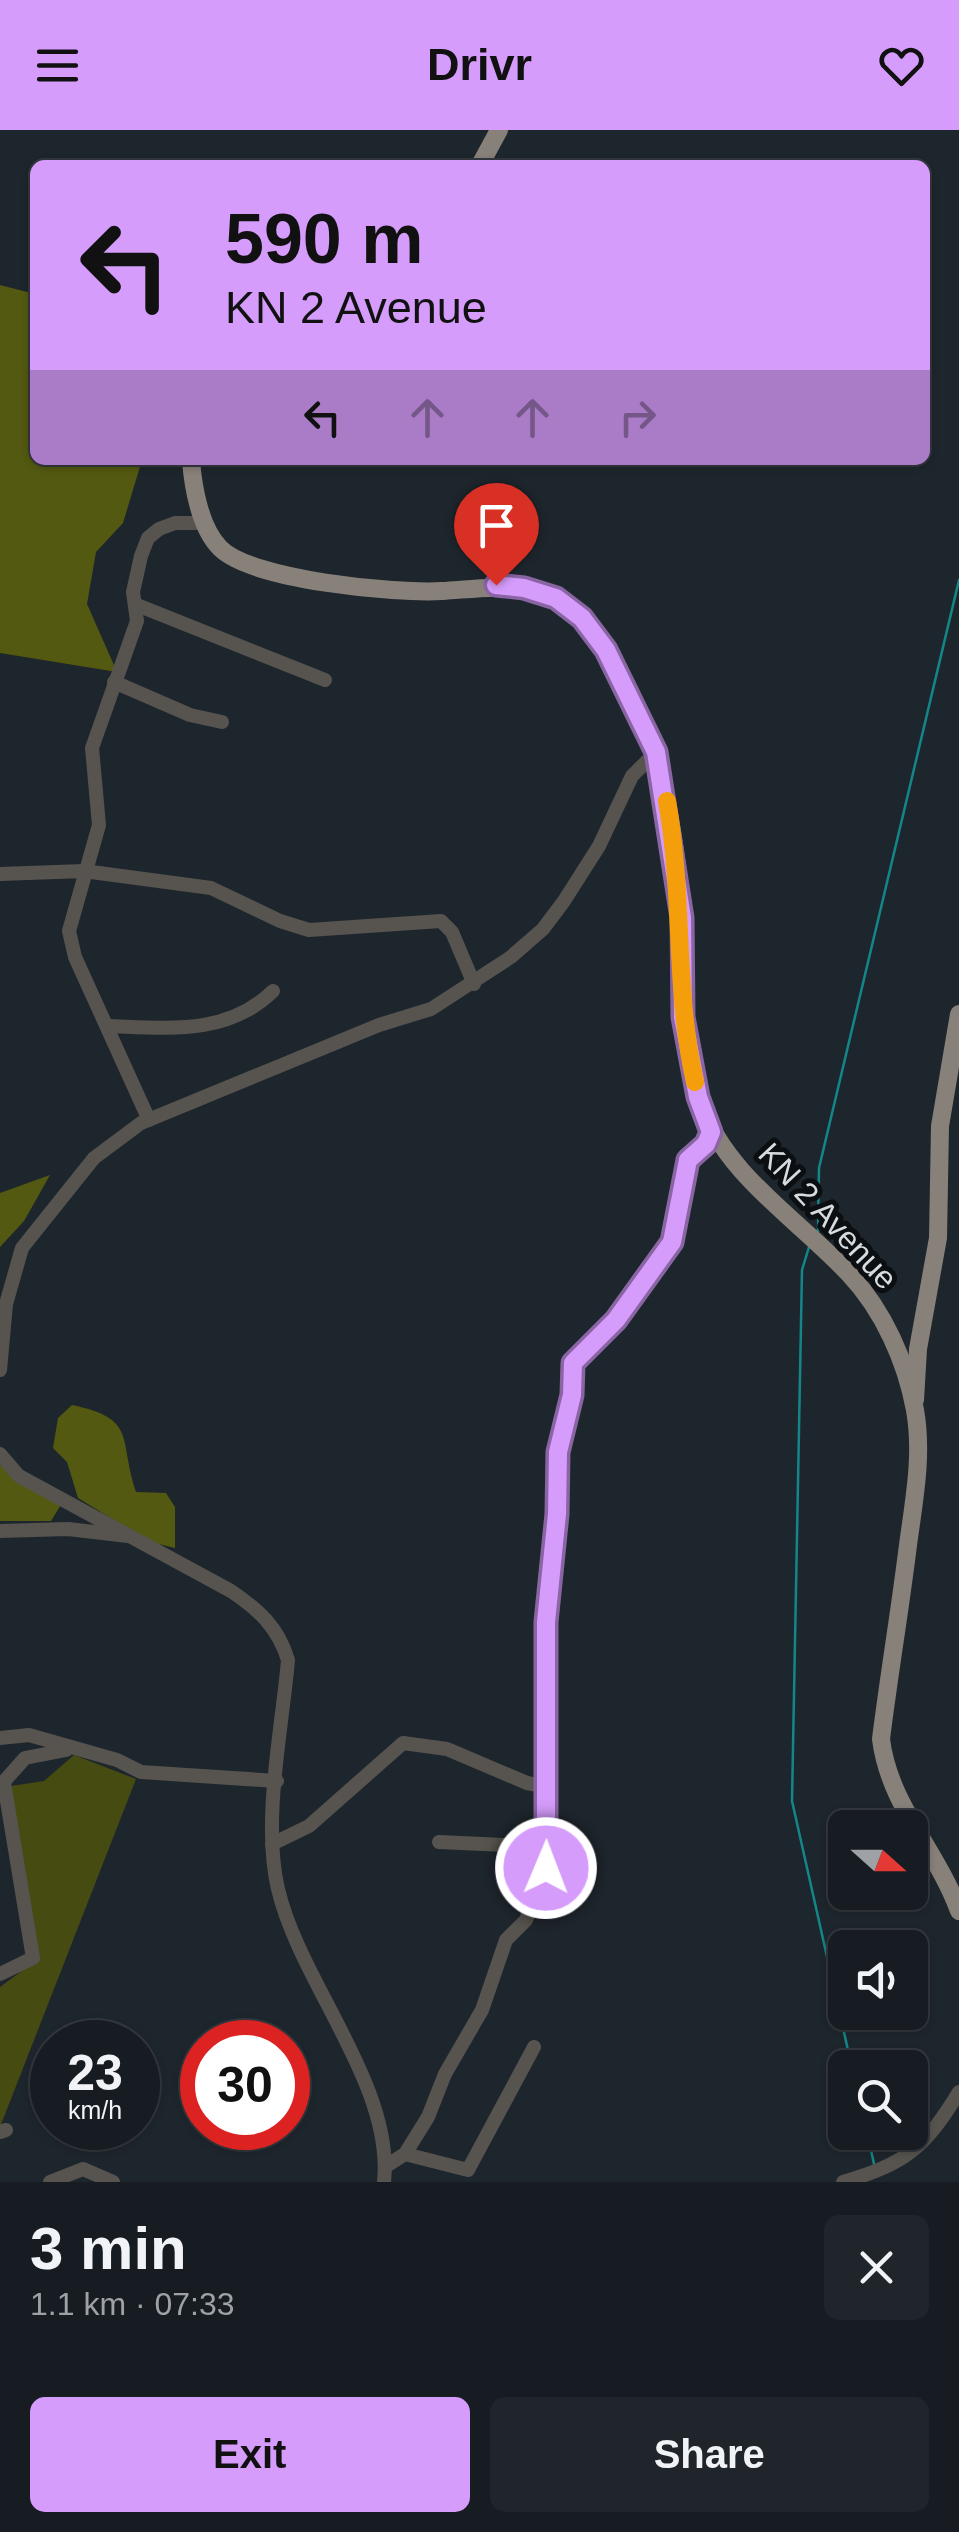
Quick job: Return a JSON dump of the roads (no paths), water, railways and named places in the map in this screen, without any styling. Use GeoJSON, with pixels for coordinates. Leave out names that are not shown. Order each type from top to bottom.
{"type":"FeatureCollection","features":[{"type":"Feature","properties":{"kind":"main road"},"geometry":{"type":"LineString","coordinates":[[483,160],[500,130]]}},
{"type":"Feature","properties":{"kind":"main road","name":"KN 2 Avenue"},"geometry":{"type":"LineString","coordinates":[[192,465],[205,523],[219,547],[235,560],[272,572],[410,592],[524,588],[556,598],[582,618],[606,650],[656,752],[682,918],[683,1017],[698,1097],[711,1132],[774,1204],[872,1302],[890,1331],[914,1406],[918,1470],[881,1739],[886,1772],[897,1801],[942,1868],[959,1911]]}},
{"type":"Feature","properties":{"kind":"main road"},"geometry":{"type":"LineString","coordinates":[[914,1406],[918,1348],[938,1238],[940,1126],[959,1014]]}},
{"type":"Feature","properties":{"kind":"street"},"geometry":{"type":"LineString","coordinates":[[149,1120],[70,941],[84,871],[99,825],[92,748],[136,621],[136,572],[148,538],[176,523],[205,523]]}},
{"type":"Feature","properties":{"kind":"street"},"geometry":{"type":"LineString","coordinates":[[137,605],[325,680]]}},
{"type":"Feature","properties":{"kind":"street"},"geometry":{"type":"LineString","coordinates":[[114,682],[190,715],[222,722]]}},
{"type":"Feature","properties":{"kind":"street"},"geometry":{"type":"LineString","coordinates":[[0,1370],[6,1304],[22,1248],[94,1158],[149,1120],[379,1024],[431,1009],[474,984],[543,928],[599,846],[638,767],[656,752]]}},
{"type":"Feature","properties":{"kind":"street"},"geometry":{"type":"LineString","coordinates":[[0,874],[84,871],[210,888],[245,900],[280,921],[309,930],[441,921],[452,932],[474,984]]}},
{"type":"Feature","properties":{"kind":"street"},"geometry":{"type":"LineString","coordinates":[[107,1026],[191,1030],[253,1010],[273,991]]}},
{"type":"Feature","properties":{"kind":"street"},"geometry":{"type":"LineString","coordinates":[[386,2166],[405,2154],[482,2010],[506,1940],[526,1920],[546,1868],[546,1622],[557,1514],[558,1452],[572,1395],[573,1363],[616,1320],[672,1242],[688,1160],[706,1144],[711,1132]]}},
{"type":"Feature","properties":{"kind":"street"},"geometry":{"type":"LineString","coordinates":[[0,1454],[19,1476],[255,1607],[282,1640],[288,1660],[272,1844],[290,1929],[371,2100],[386,2166],[384,2182]]}},
{"type":"Feature","properties":{"kind":"street"},"geometry":{"type":"LineString","coordinates":[[0,1531],[68,1529],[133,1536]]}},
{"type":"Feature","properties":{"kind":"street"},"geometry":{"type":"LineString","coordinates":[[0,1738],[29,1736],[117,1760],[141,1772],[277,1780]]}},
{"type":"Feature","properties":{"kind":"street"},"geometry":{"type":"LineString","coordinates":[[272,1844],[309,1826],[404,1743],[448,1749],[527,1783],[548,1787]]}},
{"type":"Feature","properties":{"kind":"street"},"geometry":{"type":"LineString","coordinates":[[0,1974],[32,1958],[1,1784],[25,1758],[71,1748]]}},
{"type":"Feature","properties":{"kind":"street"},"geometry":{"type":"LineString","coordinates":[[439,1842],[546,1847]]}},
{"type":"Feature","properties":{"kind":"street"},"geometry":{"type":"LineString","coordinates":[[405,2154],[468,2170],[534,2047]]}},
{"type":"Feature","properties":{"kind":"street"},"geometry":{"type":"LineString","coordinates":[[843,2182],[886,2170],[911,2155],[959,2092]]}},
{"type":"Feature","properties":{"kind":"street"},"geometry":{"type":"LineString","coordinates":[[50,2182],[83,2170],[113,2182]]}},
{"type":"Feature","properties":{"kind":"waterway"},"geometry":{"type":"LineString","coordinates":[[818,1232],[819,1168],[959,580]]}},
{"type":"Feature","properties":{"kind":"waterway"},"geometry":{"type":"LineString","coordinates":[[809,1247],[802,1270],[792,1801],[848,2050]]}},
{"type":"Feature","properties":{"kind":"waterway"},"geometry":{"type":"LineString","coordinates":[[871,2150],[874,2164]]}}]}
